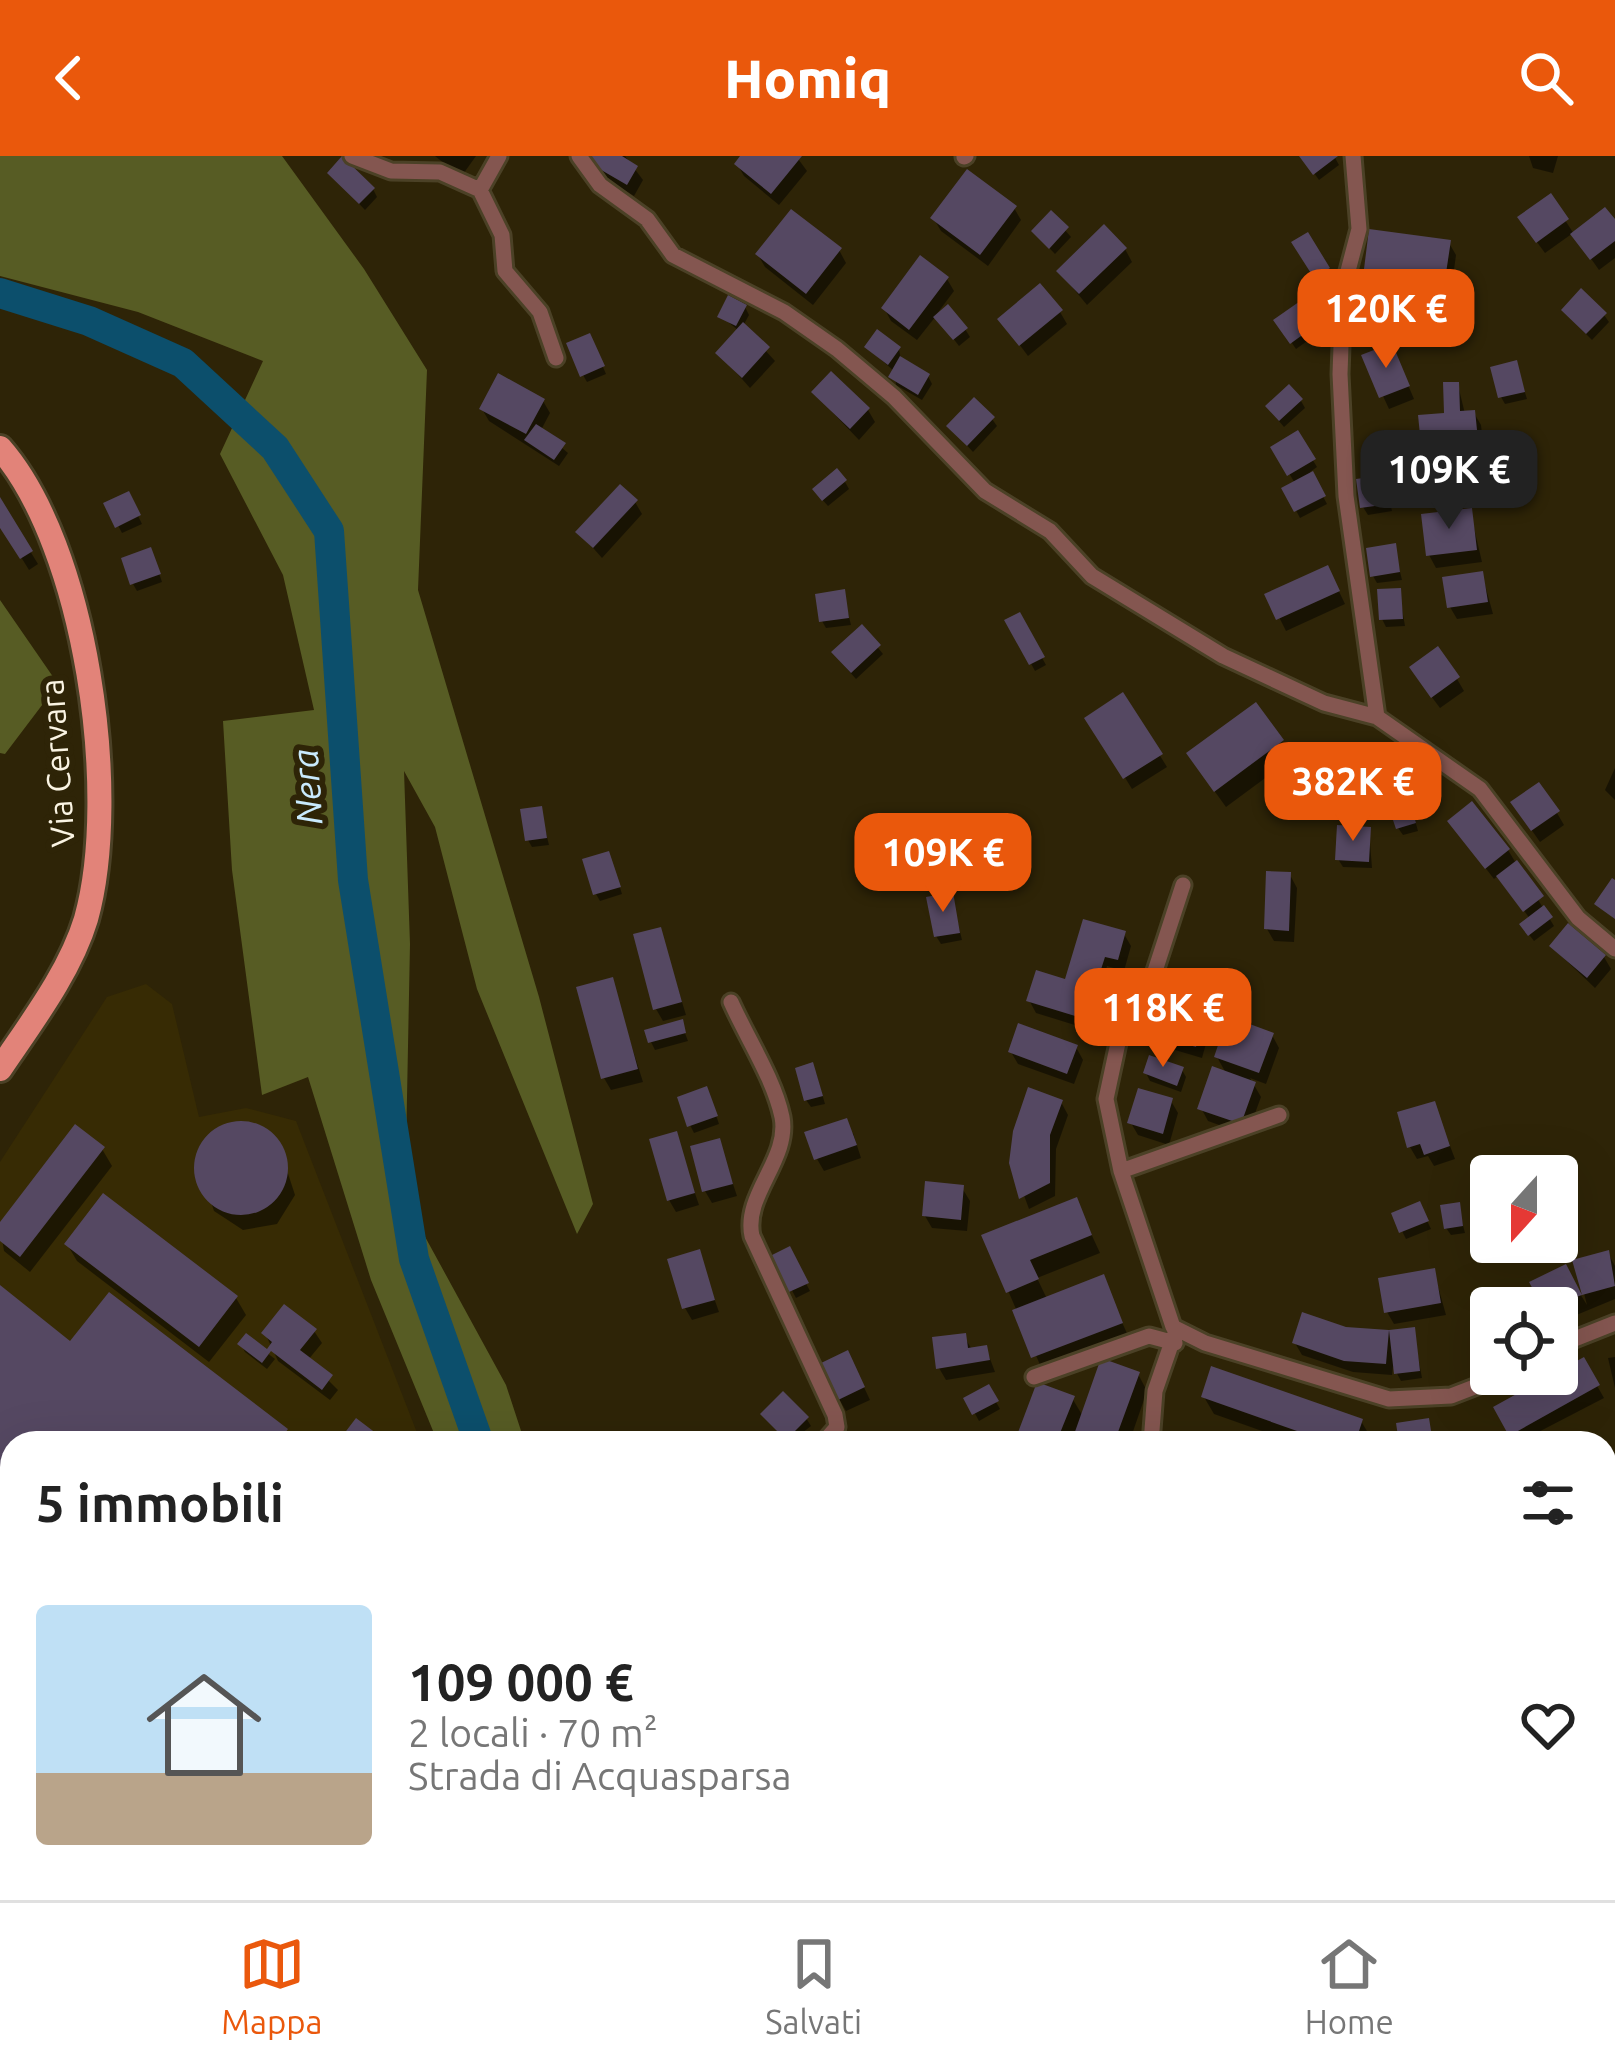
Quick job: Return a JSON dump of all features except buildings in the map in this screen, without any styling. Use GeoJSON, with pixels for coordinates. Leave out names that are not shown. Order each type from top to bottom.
{"type":"FeatureCollection","features":[{"type":"Feature","properties":{"kind":"main road","name":"Via Cervara"},"geometry":{"type":"LineString","coordinates":[[0,448],[39,505],[70,583],[90,697],[100,834],[84,925],[46,1000],[0,1069]]}},
{"type":"Feature","properties":{"kind":"street"},"geometry":{"type":"LineString","coordinates":[[352,156],[391,171],[440,172],[480,190],[502,235],[505,271],[540,312],[556,358]]}},
{"type":"Feature","properties":{"kind":"street"},"geometry":{"type":"LineString","coordinates":[[480,190],[499,156]]}},
{"type":"Feature","properties":{"kind":"street"},"geometry":{"type":"LineString","coordinates":[[580,156],[600,185],[646,219],[673,255],[784,312],[837,349],[894,397],[985,491],[1050,531],[1092,576],[1223,656],[1324,703],[1377,717],[1480,789],[1578,918],[1615,949]]}},
{"type":"Feature","properties":{"kind":"street"},"geometry":{"type":"LineString","coordinates":[[1353,156],[1359,229],[1343,290],[1340,374],[1346,496],[1377,717]]}},
{"type":"Feature","properties":{"kind":"street"},"geometry":{"type":"LineString","coordinates":[[1152,1431],[1155,1391],[1174,1335],[1121,1172],[1106,1099],[1118,1043],[1155,971],[1183,885]]}},
{"type":"Feature","properties":{"kind":"street"},"geometry":{"type":"LineString","coordinates":[[731,1002],[783,1119],[778,1149],[748,1219],[752,1236],[840,1431]]}},
{"type":"Feature","properties":{"kind":"street"},"geometry":{"type":"LineString","coordinates":[[1121,1172],[1279,1115]]}},
{"type":"Feature","properties":{"kind":"street"},"geometry":{"type":"LineString","coordinates":[[1578,1338],[1615,1323]]}},
{"type":"Feature","properties":{"kind":"street"},"geometry":{"type":"LineString","coordinates":[[1034,1377],[1149,1336],[1174,1335],[1389,1399],[1451,1396],[1470,1389]]}},
{"type":"Feature","properties":{"kind":"street"},"geometry":{"type":"LineString","coordinates":[[834,1431],[837,1427]]}},
{"type":"Feature","properties":{"kind":"shaded area"},"geometry":{"type":"Polygon","coordinates":[[[146,984],[172,1004],[199,1117],[246,1108],[296,1121],[416,1431],[0,1431],[0,1162],[107,997],[146,984]]]}},
{"type":"Feature","properties":{"kind":"green space"},"geometry":{"type":"Polygon","coordinates":[[[0,156],[282,156],[364,269],[427,370],[418,590],[539,997],[593,1204],[577,1234],[477,989],[435,827],[404,771],[410,944],[405,1200],[506,1385],[521,1431],[433,1431],[371,1280],[308,1077],[262,1095],[232,870],[223,721],[314,710],[283,575],[220,454],[263,361],[138,312],[0,276],[0,156]]]}},
{"type":"Feature","properties":{"kind":"green space"},"geometry":{"type":"Polygon","coordinates":[[[0,600],[58,684],[5,754],[0,753],[0,600]]]}},
{"type":"Feature","properties":{"kind":"waterway","name":"Nera"},"geometry":{"type":"LineString","coordinates":[[0,293],[89,321],[183,363],[275,448],[329,531],[353,880],[414,1259],[475,1431]]}}]}
